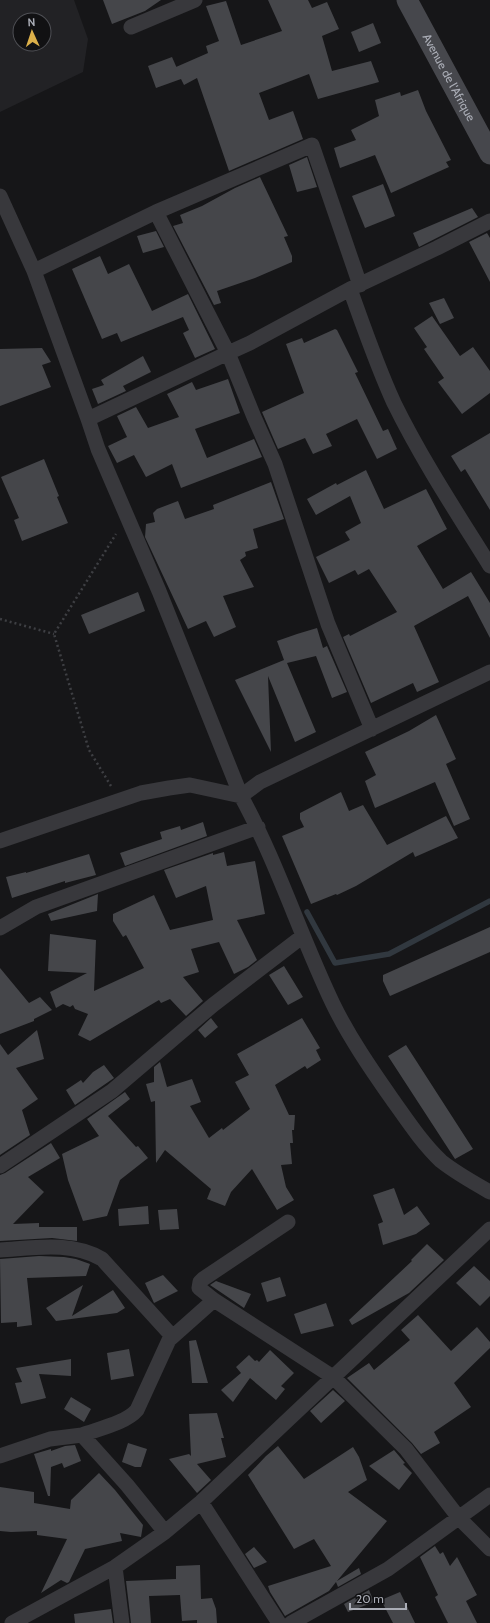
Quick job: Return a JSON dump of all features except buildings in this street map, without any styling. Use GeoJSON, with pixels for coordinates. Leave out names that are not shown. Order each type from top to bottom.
{"type":"FeatureCollection","features":[{"type":"Feature","properties":{"kind":"main road","name":"Avenue de l'Afrique"},"geometry":{"type":"LineString","coordinates":[[407,0],[490,154]]}},
{"type":"Feature","properties":{"kind":"street"},"geometry":{"type":"LineString","coordinates":[[131,27],[195,0]]}},
{"type":"Feature","properties":{"kind":"street"},"geometry":{"type":"LineString","coordinates":[[34,271],[156,212],[312,145],[376,362],[394,403],[418,449],[490,566]]}},
{"type":"Feature","properties":{"kind":"street"},"geometry":{"type":"LineString","coordinates":[[0,196],[34,271],[98,449],[159,591],[240,796],[258,828],[303,936],[334,1004],[378,1080],[405,1117],[442,1161],[468,1180],[490,1192]]}},
{"type":"Feature","properties":{"kind":"street"},"geometry":{"type":"LineString","coordinates":[[156,212],[228,353],[275,464],[328,624],[372,729]]}},
{"type":"Feature","properties":{"kind":"street"},"geometry":{"type":"LineString","coordinates":[[88,419],[166,383],[185,372],[250,344],[355,287],[490,221]]}},
{"type":"Feature","properties":{"kind":"street"},"geometry":{"type":"LineString","coordinates":[[0,841],[141,793],[190,785],[240,796],[260,782],[490,672]]}},
{"type":"Feature","properties":{"kind":"street"},"geometry":{"type":"LineString","coordinates":[[0,928],[36,907],[258,828]]}},
{"type":"Feature","properties":{"kind":"street"},"geometry":{"type":"LineString","coordinates":[[0,1166],[112,1091],[213,1005],[303,936]]}},
{"type":"Feature","properties":{"kind":"street"},"geometry":{"type":"LineString","coordinates":[[288,1222],[200,1282],[199,1288],[214,1300],[333,1377],[406,1449],[459,1518],[490,1549]]}},
{"type":"Feature","properties":{"kind":"street"},"geometry":{"type":"LineString","coordinates":[[12,1623],[115,1567],[165,1532],[201,1502],[490,1229]]}},
{"type":"Feature","properties":{"kind":"street"},"geometry":{"type":"LineString","coordinates":[[0,1250],[62,1247],[77,1248],[102,1258],[172,1336]]}},
{"type":"Feature","properties":{"kind":"street"},"geometry":{"type":"LineString","coordinates":[[0,1456],[50,1440],[82,1435],[133,1414],[137,1410],[166,1345],[172,1336],[214,1300]]}},
{"type":"Feature","properties":{"kind":"street"},"geometry":{"type":"LineString","coordinates":[[82,1435],[127,1485],[165,1532]]}},
{"type":"Feature","properties":{"kind":"street"},"geometry":{"type":"LineString","coordinates":[[291,1623],[388,1569],[490,1495]]}},
{"type":"Feature","properties":{"kind":"street"},"geometry":{"type":"LineString","coordinates":[[201,1502],[279,1623]]}},
{"type":"Feature","properties":{"kind":"street"},"geometry":{"type":"LineString","coordinates":[[115,1567],[122,1623]]}},
{"type":"Feature","properties":{"kind":"path"},"geometry":{"type":"LineString","coordinates":[[119,800],[89,750],[54,634],[96,564],[127,517]]}},
{"type":"Feature","properties":{"kind":"path"},"geometry":{"type":"LineString","coordinates":[[0,619],[54,634]]}},
{"type":"Feature","properties":{"kind":"shaded area"},"geometry":{"type":"Polygon","coordinates":[[[0,0],[74,0],[88,39],[83,72],[0,112],[0,0]]]}},
{"type":"Feature","properties":{"kind":"waterway"},"geometry":{"type":"LineString","coordinates":[[307,912],[335,963],[389,954],[490,901]]}}]}
